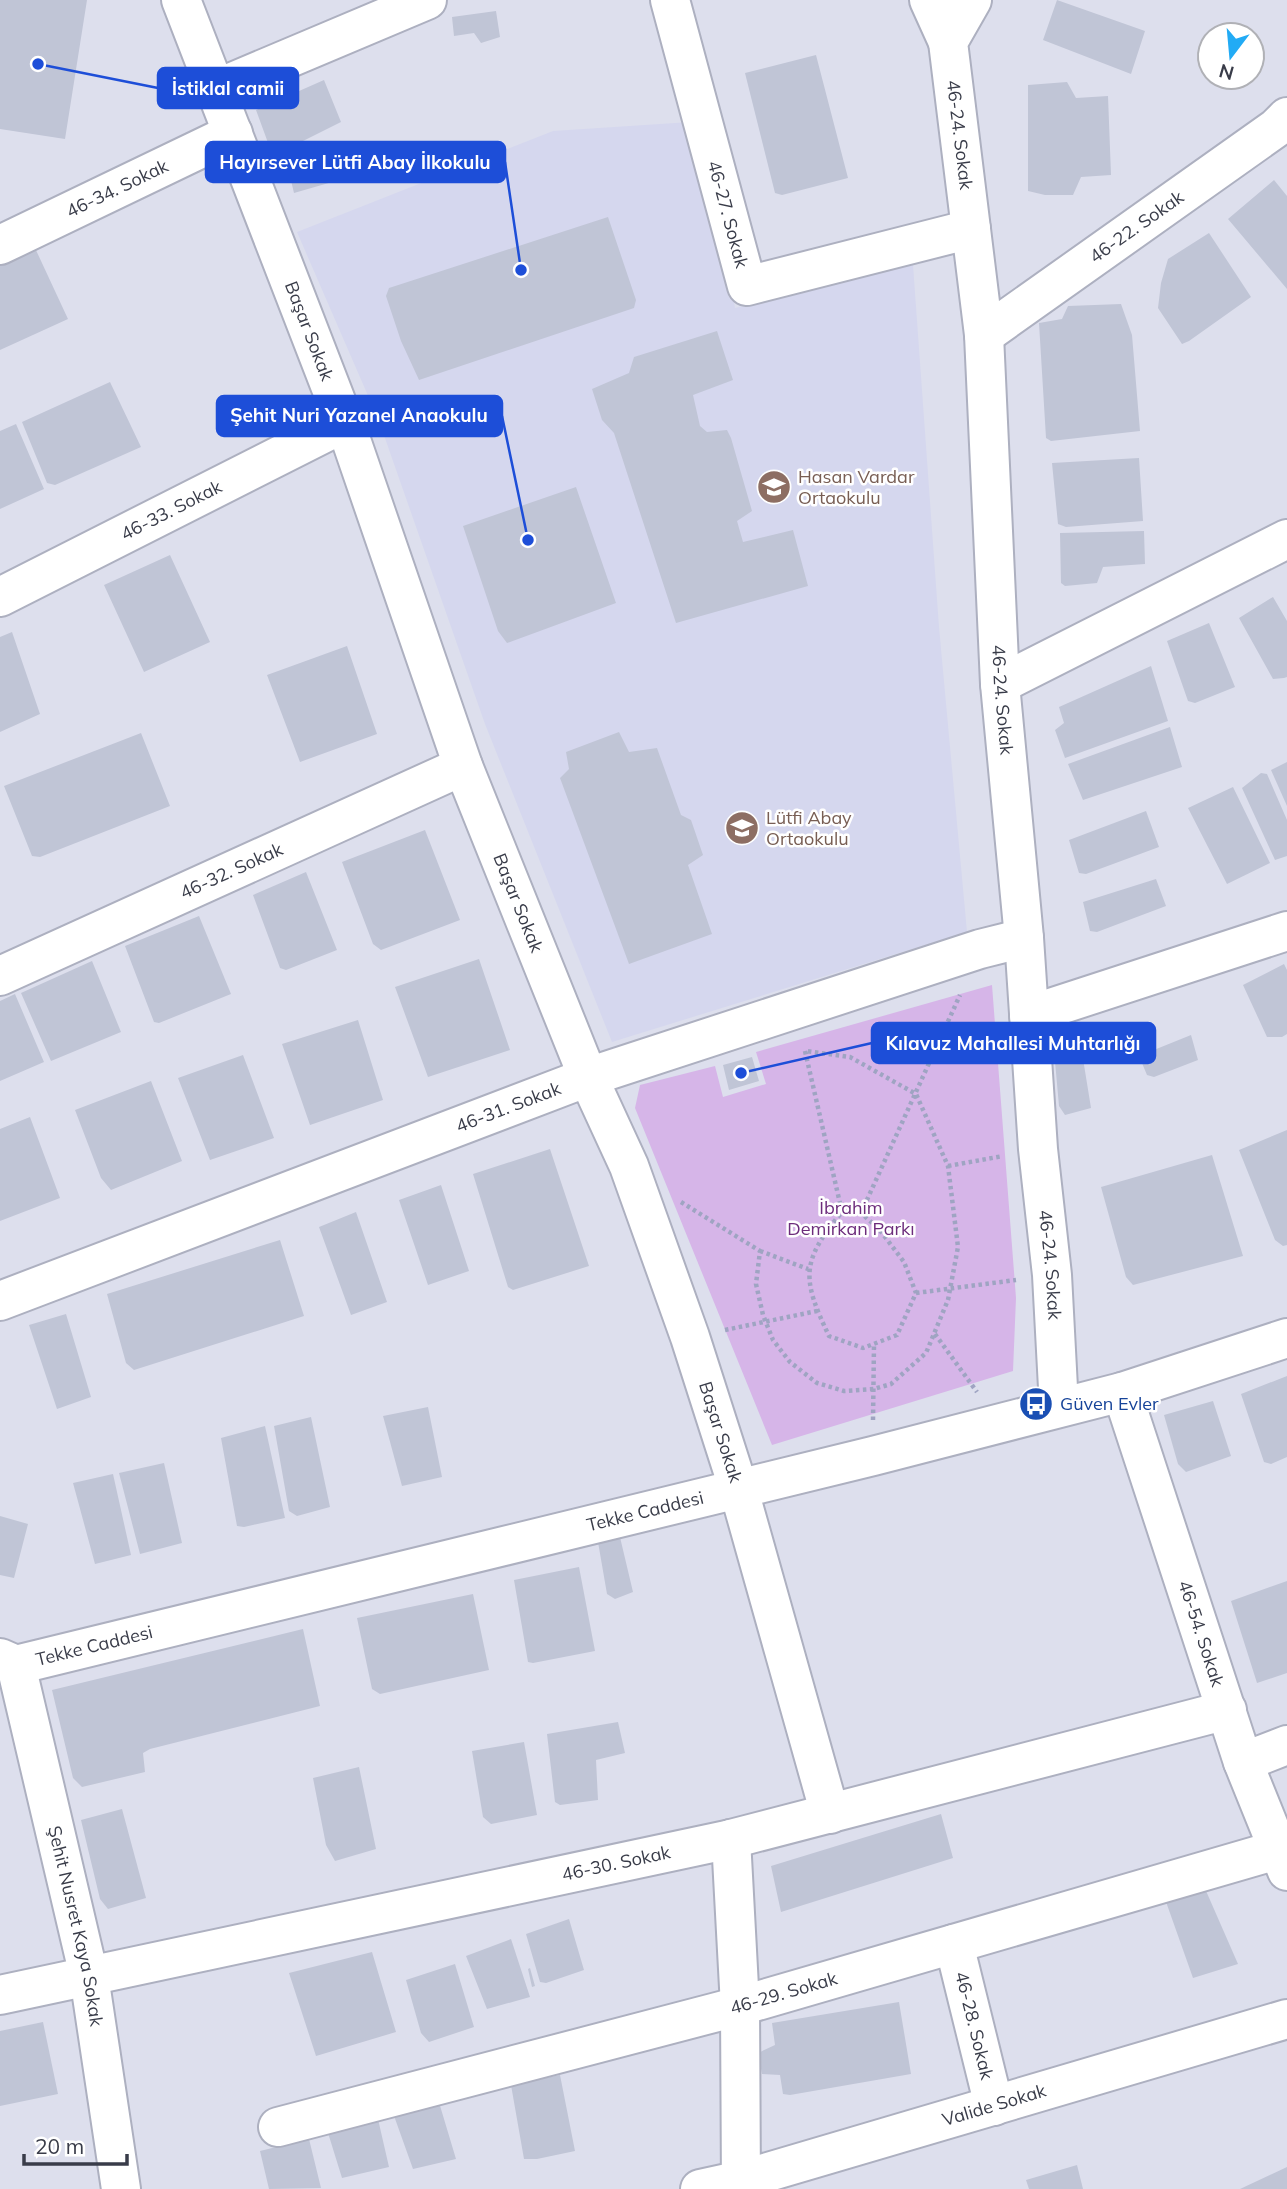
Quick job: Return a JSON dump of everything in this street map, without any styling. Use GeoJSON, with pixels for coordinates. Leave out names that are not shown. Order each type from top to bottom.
{"type":"FeatureCollection","features":[{"type":"Feature","properties":{"kind":"street","name":"Başar Sokak"},"geometry":{"type":"LineString","coordinates":[[181,0],[344,423],[463,766],[588,1077],[629,1167],[690,1337],[738,1487],[830,1814]]}},
{"type":"Feature","properties":{"kind":"street"},"geometry":{"type":"LineString","coordinates":[[216,89],[427,0]]}},
{"type":"Feature","properties":{"kind":"street","name":"46-27. Sokak"},"geometry":{"type":"LineString","coordinates":[[670,0],[747,286],[971,229]]}},
{"type":"Feature","properties":{"kind":"street","name":"46-24. Sokak"},"geometry":{"type":"LineString","coordinates":[[929,0],[948,42],[984,335],[1000,684],[1024,938],[1038,1149],[1052,1275],[1059,1407]]}},
{"type":"Feature","properties":{"kind":"street"},"geometry":{"type":"LineString","coordinates":[[948,42],[972,0]]}},
{"type":"Feature","properties":{"kind":"street","name":"46-22. Sokak"},"geometry":{"type":"LineString","coordinates":[[984,335],[1283,129]]}},
{"type":"Feature","properties":{"kind":"street","name":"46-34. Sokak"},"geometry":{"type":"LineString","coordinates":[[0,245],[233,133]]}},
{"type":"Feature","properties":{"kind":"street","name":"46-33. Sokak"},"geometry":{"type":"LineString","coordinates":[[0,597],[344,423]]}},
{"type":"Feature","properties":{"kind":"street"},"geometry":{"type":"LineString","coordinates":[[1000,684],[1287,539]]}},
{"type":"Feature","properties":{"kind":"street","name":"46-32. Sokak"},"geometry":{"type":"LineString","coordinates":[[0,976],[463,766]]}},
{"type":"Feature","properties":{"kind":"street"},"geometry":{"type":"LineString","coordinates":[[1029,1014],[1287,931]]}},
{"type":"Feature","properties":{"kind":"street","name":"46-31. Sokak"},"geometry":{"type":"LineString","coordinates":[[0,1301],[588,1077],[1024,938]]}},
{"type":"Feature","properties":{"kind":"street","name":"Tekke Caddesi"},"geometry":{"type":"LineString","coordinates":[[8,1661],[873,1456],[1122,1392],[1287,1338]]}},
{"type":"Feature","properties":{"kind":"street","name":"46-54. Sokak"},"geometry":{"type":"LineString","coordinates":[[1122,1392],[1244,1762],[1284,1856]]}},
{"type":"Feature","properties":{"kind":"street","name":"Şehit Nusret Kaya Sokak"},"geometry":{"type":"LineString","coordinates":[[8,1661],[89,1976],[121,2189]]}},
{"type":"Feature","properties":{"kind":"street","name":"46-30. Sokak"},"geometry":{"type":"LineString","coordinates":[[0,1995],[731,1839],[1227,1710]]}},
{"type":"Feature","properties":{"kind":"street"},"geometry":{"type":"LineString","coordinates":[[1244,1762],[1287,1745]]}},
{"type":"Feature","properties":{"kind":"street"},"geometry":{"type":"LineString","coordinates":[[731,1839],[740,2006],[741,2185]]}},
{"type":"Feature","properties":{"kind":"street","name":"46-29. Sokak"},"geometry":{"type":"LineString","coordinates":[[278,2127],[740,2006],[954,1944],[1284,1856]]}},
{"type":"Feature","properties":{"kind":"street","name":"46-28. Sokak"},"geometry":{"type":"LineString","coordinates":[[954,1944],[994,2106]]}},
{"type":"Feature","properties":{"kind":"street","name":"Valide Sokak"},"geometry":{"type":"LineString","coordinates":[[701,2189],[741,2185],[1287,2019]]}},
{"type":"Feature","properties":{"kind":"path"},"geometry":{"type":"LineString","coordinates":[[861,1213],[980,950]]}},
{"type":"Feature","properties":{"kind":"path"},"geometry":{"type":"LineString","coordinates":[[796,1009],[842,1212]]}},
{"type":"Feature","properties":{"kind":"path"},"geometry":{"type":"LineString","coordinates":[[760,1251],[756,1284],[765,1321],[773,1340],[790,1362],[817,1383],[844,1391],[874,1389],[891,1384],[926,1353],[948,1300],[958,1247],[948,1166],[916,1094],[850,1057],[806,1051]]}},
{"type":"Feature","properties":{"kind":"path"},"geometry":{"type":"LineString","coordinates":[[948,1166],[1038,1149]]}},
{"type":"Feature","properties":{"kind":"path"},"geometry":{"type":"LineString","coordinates":[[629,1167],[760,1251],[808,1269]]}},
{"type":"Feature","properties":{"kind":"path"},"geometry":{"type":"LineString","coordinates":[[842,1212],[861,1213],[879,1229],[904,1262],[916,1293],[898,1335],[863,1348],[829,1336],[817,1311],[808,1269],[819,1240],[842,1212]]}},
{"type":"Feature","properties":{"kind":"path"},"geometry":{"type":"LineString","coordinates":[[916,1293],[1052,1275]]}},
{"type":"Feature","properties":{"kind":"path"},"geometry":{"type":"LineString","coordinates":[[690,1337],[817,1311]]}},
{"type":"Feature","properties":{"kind":"path"},"geometry":{"type":"LineString","coordinates":[[934,1334],[998,1422]]}},
{"type":"Feature","properties":{"kind":"path"},"geometry":{"type":"LineString","coordinates":[[873,1456],[874,1344]]}},
{"type":"Feature","properties":{"kind":"shaded area"},"geometry":{"type":"Polygon","coordinates":[[[0,0],[1287,0],[1287,2189],[0,2189],[0,0]]]}},
{"type":"Feature","properties":{"kind":"shaded area"},"geometry":{"type":"Polygon","coordinates":[[[706,121],[735,308],[913,265],[939,627],[967,932],[612,1042],[485,724],[379,421],[297,232],[553,131],[706,121]]]}},
{"type":"Feature","properties":{"kind":"green space","name":"İbrahim Demirkan Parkı"},"geometry":{"type":"Polygon","coordinates":[[[992,985],[1016,1298],[1013,1371],[772,1445],[635,1108],[640,1085],[715,1066],[723,1097],[766,1084],[756,1052],[992,985]]]}},
{"type":"Feature","properties":{"kind":"building"},"geometry":{"type":"Polygon","coordinates":[[[0,0],[87,0],[65,139],[0,129],[0,0]]]}},
{"type":"Feature","properties":{"kind":"building"},"geometry":{"type":"Polygon","coordinates":[[[1057,0],[1145,31],[1131,74],[1043,40],[1057,0]]]}},
{"type":"Feature","properties":{"kind":"building"},"geometry":{"type":"Polygon","coordinates":[[[496,11],[500,37],[481,43],[474,33],[454,36],[452,17],[496,11]]]}},
{"type":"Feature","properties":{"kind":"building"},"geometry":{"type":"Polygon","coordinates":[[[816,55],[848,178],[782,195],[775,193],[745,73],[816,55]]]}},
{"type":"Feature","properties":{"kind":"building"},"geometry":{"type":"Polygon","coordinates":[[[324,80],[341,122],[287,149],[271,151],[256,110],[324,80]]]}},
{"type":"Feature","properties":{"kind":"building"},"geometry":{"type":"Polygon","coordinates":[[[1067,82],[1076,98],[1108,96],[1111,175],[1081,177],[1073,195],[1045,195],[1028,191],[1028,85],[1067,82]]]}},
{"type":"Feature","properties":{"kind":"building"},"geometry":{"type":"Polygon","coordinates":[[[347,146],[353,176],[294,193],[287,164],[347,146]]]}},
{"type":"Feature","properties":{"kind":"building"},"geometry":{"type":"Polygon","coordinates":[[[1274,180],[1287,196],[1287,289],[1228,219],[1274,180]]]}},
{"type":"Feature","properties":{"kind":"building"},"geometry":{"type":"Polygon","coordinates":[[[608,217],[636,300],[634,308],[419,380],[401,341],[386,296],[389,288],[608,217]]]}},
{"type":"Feature","properties":{"kind":"building"},"geometry":{"type":"Polygon","coordinates":[[[1209,233],[1251,297],[1182,344],[1158,308],[1161,283],[1168,259],[1209,233]]]}},
{"type":"Feature","properties":{"kind":"building"},"geometry":{"type":"Polygon","coordinates":[[[35,248],[68,319],[0,350],[0,264],[35,248]]]}},
{"type":"Feature","properties":{"kind":"building"},"geometry":{"type":"Polygon","coordinates":[[[1121,304],[1132,335],[1140,431],[1051,441],[1046,438],[1039,323],[1062,319],[1068,306],[1121,304]]]}},
{"type":"Feature","properties":{"kind":"building"},"geometry":{"type":"Polygon","coordinates":[[[717,331],[733,380],[693,395],[700,426],[707,432],[727,430],[731,438],[752,511],[737,521],[743,542],[793,530],[808,586],[676,623],[614,433],[602,420],[592,389],[629,373],[634,357],[717,331]]]}},
{"type":"Feature","properties":{"kind":"building"},"geometry":{"type":"Polygon","coordinates":[[[110,382],[141,447],[55,485],[47,483],[22,422],[110,382]]]}},
{"type":"Feature","properties":{"kind":"building"},"geometry":{"type":"Polygon","coordinates":[[[16,424],[44,489],[0,509],[0,431],[16,424]]]}},
{"type":"Feature","properties":{"kind":"building"},"geometry":{"type":"Polygon","coordinates":[[[1139,458],[1143,521],[1066,527],[1058,524],[1052,463],[1139,458]]]}},
{"type":"Feature","properties":{"kind":"building"},"geometry":{"type":"Polygon","coordinates":[[[576,487],[616,603],[507,643],[498,631],[463,526],[576,487]]]}},
{"type":"Feature","properties":{"kind":"building"},"geometry":{"type":"Polygon","coordinates":[[[1144,531],[1145,564],[1103,567],[1097,583],[1065,586],[1061,583],[1060,533],[1144,531]]]}},
{"type":"Feature","properties":{"kind":"building"},"geometry":{"type":"Polygon","coordinates":[[[170,555],[210,642],[144,672],[104,585],[170,555]]]}},
{"type":"Feature","properties":{"kind":"building"},"geometry":{"type":"Polygon","coordinates":[[[1273,597],[1287,621],[1287,677],[1273,679],[1239,618],[1273,597]]]}},
{"type":"Feature","properties":{"kind":"building"},"geometry":{"type":"Polygon","coordinates":[[[1209,623],[1235,687],[1195,703],[1188,701],[1167,641],[1209,623]]]}},
{"type":"Feature","properties":{"kind":"building"},"geometry":{"type":"Polygon","coordinates":[[[12,632],[40,714],[0,732],[0,637],[12,632]]]}},
{"type":"Feature","properties":{"kind":"building"},"geometry":{"type":"Polygon","coordinates":[[[347,646],[377,734],[300,762],[267,675],[347,646]]]}},
{"type":"Feature","properties":{"kind":"building"},"geometry":{"type":"Polygon","coordinates":[[[1151,666],[1168,721],[1065,758],[1055,730],[1064,723],[1059,707],[1151,666]]]}},
{"type":"Feature","properties":{"kind":"building"},"geometry":{"type":"Polygon","coordinates":[[[1170,727],[1182,767],[1083,800],[1068,764],[1170,727]]]}},
{"type":"Feature","properties":{"kind":"building"},"geometry":{"type":"Polygon","coordinates":[[[619,732],[629,752],[657,748],[681,815],[691,820],[703,855],[688,865],[712,934],[629,964],[560,778],[569,769],[566,752],[619,732]]]}},
{"type":"Feature","properties":{"kind":"building"},"geometry":{"type":"Polygon","coordinates":[[[141,733],[170,806],[40,857],[32,856],[4,786],[141,733]]]}},
{"type":"Feature","properties":{"kind":"building"},"geometry":{"type":"Polygon","coordinates":[[[1287,762],[1287,806],[1271,770],[1287,762]]]}},
{"type":"Feature","properties":{"kind":"building"},"geometry":{"type":"Polygon","coordinates":[[[1261,773],[1267,774],[1287,820],[1287,856],[1275,860],[1242,788],[1261,773]]]}},
{"type":"Feature","properties":{"kind":"building"},"geometry":{"type":"Polygon","coordinates":[[[1233,787],[1270,863],[1227,884],[1188,808],[1233,787]]]}},
{"type":"Feature","properties":{"kind":"building"},"geometry":{"type":"Polygon","coordinates":[[[1146,811],[1159,847],[1086,874],[1079,873],[1069,840],[1146,811]]]}},
{"type":"Feature","properties":{"kind":"building"},"geometry":{"type":"Polygon","coordinates":[[[425,830],[460,920],[381,950],[373,944],[342,862],[425,830]]]}},
{"type":"Feature","properties":{"kind":"building"},"geometry":{"type":"Polygon","coordinates":[[[306,872],[337,950],[286,970],[280,968],[253,895],[306,872]]]}},
{"type":"Feature","properties":{"kind":"building"},"geometry":{"type":"Polygon","coordinates":[[[1156,879],[1166,906],[1097,932],[1090,931],[1083,902],[1156,879]]]}},
{"type":"Feature","properties":{"kind":"building"},"geometry":{"type":"Polygon","coordinates":[[[199,916],[231,994],[159,1023],[154,1022],[125,946],[199,916]]]}},
{"type":"Feature","properties":{"kind":"building"},"geometry":{"type":"Polygon","coordinates":[[[479,959],[510,1050],[428,1077],[395,987],[479,959]]]}},
{"type":"Feature","properties":{"kind":"building"},"geometry":{"type":"Polygon","coordinates":[[[92,961],[121,1032],[51,1061],[21,993],[92,961]]]}},
{"type":"Feature","properties":{"kind":"building"},"geometry":{"type":"Polygon","coordinates":[[[1284,964],[1287,970],[1287,1034],[1282,1037],[1267,1037],[1243,985],[1284,964]]]}},
{"type":"Feature","properties":{"kind":"building"},"geometry":{"type":"Polygon","coordinates":[[[15,994],[44,1062],[0,1081],[0,1001],[15,994]]]}},
{"type":"Feature","properties":{"kind":"building"},"geometry":{"type":"Polygon","coordinates":[[[358,1020],[383,1100],[310,1125],[282,1044],[358,1020]]]}},
{"type":"Feature","properties":{"kind":"building"},"geometry":{"type":"Polygon","coordinates":[[[1079,1034],[1091,1108],[1065,1115],[1059,1106],[1053,1039],[1079,1034]]]}},
{"type":"Feature","properties":{"kind":"building"},"geometry":{"type":"Polygon","coordinates":[[[1191,1035],[1198,1060],[1154,1077],[1147,1075],[1139,1056],[1191,1035]]]}},
{"type":"Feature","properties":{"kind":"building"},"geometry":{"type":"Polygon","coordinates":[[[243,1055],[274,1138],[210,1160],[178,1078],[243,1055]]]}},
{"type":"Feature","properties":{"kind":"building"},"geometry":{"type":"Polygon","coordinates":[[[752,1057],[759,1081],[729,1090],[723,1065],[752,1057]]]}},
{"type":"Feature","properties":{"kind":"building"},"geometry":{"type":"Polygon","coordinates":[[[151,1081],[182,1161],[111,1190],[101,1178],[75,1110],[151,1081]]]}},
{"type":"Feature","properties":{"kind":"building"},"geometry":{"type":"Polygon","coordinates":[[[30,1117],[60,1198],[0,1221],[0,1129],[30,1117]]]}},
{"type":"Feature","properties":{"kind":"building"},"geometry":{"type":"Polygon","coordinates":[[[1287,1130],[1287,1245],[1283,1246],[1275,1240],[1239,1150],[1287,1130]]]}},
{"type":"Feature","properties":{"kind":"building"},"geometry":{"type":"Polygon","coordinates":[[[550,1149],[589,1266],[513,1290],[508,1287],[473,1174],[550,1149]]]}},
{"type":"Feature","properties":{"kind":"building"},"geometry":{"type":"Polygon","coordinates":[[[1212,1155],[1243,1256],[1133,1285],[1126,1277],[1101,1187],[1212,1155]]]}},
{"type":"Feature","properties":{"kind":"building"},"geometry":{"type":"Polygon","coordinates":[[[441,1185],[469,1271],[428,1285],[399,1200],[441,1185]]]}},
{"type":"Feature","properties":{"kind":"building"},"geometry":{"type":"Polygon","coordinates":[[[356,1212],[387,1302],[351,1315],[319,1227],[356,1212]]]}},
{"type":"Feature","properties":{"kind":"building"},"geometry":{"type":"Polygon","coordinates":[[[280,1240],[304,1316],[134,1370],[126,1363],[107,1294],[280,1240]]]}},
{"type":"Feature","properties":{"kind":"building"},"geometry":{"type":"Polygon","coordinates":[[[66,1314],[91,1397],[57,1409],[29,1325],[66,1314]]]}},
{"type":"Feature","properties":{"kind":"building"},"geometry":{"type":"Polygon","coordinates":[[[1287,1376],[1287,1457],[1271,1464],[1264,1462],[1241,1394],[1287,1376]]]}},
{"type":"Feature","properties":{"kind":"building"},"geometry":{"type":"Polygon","coordinates":[[[1213,1401],[1231,1456],[1186,1472],[1178,1464],[1164,1415],[1213,1401]]]}},
{"type":"Feature","properties":{"kind":"building"},"geometry":{"type":"Polygon","coordinates":[[[428,1407],[442,1477],[402,1486],[383,1416],[428,1407]]]}},
{"type":"Feature","properties":{"kind":"building"},"geometry":{"type":"Polygon","coordinates":[[[311,1417],[330,1507],[297,1516],[289,1511],[274,1426],[311,1417]]]}},
{"type":"Feature","properties":{"kind":"building"},"geometry":{"type":"Polygon","coordinates":[[[265,1426],[285,1518],[244,1527],[237,1526],[221,1438],[265,1426]]]}},
{"type":"Feature","properties":{"kind":"building"},"geometry":{"type":"Polygon","coordinates":[[[164,1463],[182,1543],[140,1554],[119,1473],[164,1463]]]}},
{"type":"Feature","properties":{"kind":"building"},"geometry":{"type":"Polygon","coordinates":[[[113,1474],[131,1555],[95,1564],[73,1483],[113,1474]]]}},
{"type":"Feature","properties":{"kind":"building"},"geometry":{"type":"Polygon","coordinates":[[[0,1516],[28,1524],[14,1578],[0,1575],[0,1516]]]}},
{"type":"Feature","properties":{"kind":"building"},"geometry":{"type":"Polygon","coordinates":[[[619,1533],[633,1592],[615,1599],[607,1594],[598,1542],[619,1533]]]}},
{"type":"Feature","properties":{"kind":"building"},"geometry":{"type":"Polygon","coordinates":[[[579,1567],[595,1651],[528,1662],[514,1580],[579,1567]]]}},
{"type":"Feature","properties":{"kind":"building"},"geometry":{"type":"Polygon","coordinates":[[[1287,1581],[1287,1673],[1257,1683],[1231,1601],[1287,1581]]]}},
{"type":"Feature","properties":{"kind":"building"},"geometry":{"type":"Polygon","coordinates":[[[473,1594],[489,1670],[380,1694],[372,1689],[357,1618],[473,1594]]]}},
{"type":"Feature","properties":{"kind":"building"},"geometry":{"type":"Polygon","coordinates":[[[303,1629],[320,1706],[150,1749],[143,1753],[145,1772],[82,1787],[73,1778],[52,1690],[303,1629]]]}},
{"type":"Feature","properties":{"kind":"building"},"geometry":{"type":"Polygon","coordinates":[[[618,1722],[625,1753],[596,1760],[598,1800],[560,1805],[555,1802],[547,1734],[618,1722]]]}},
{"type":"Feature","properties":{"kind":"building"},"geometry":{"type":"Polygon","coordinates":[[[524,1742],[537,1815],[491,1824],[483,1817],[472,1751],[524,1742]]]}},
{"type":"Feature","properties":{"kind":"building"},"geometry":{"type":"Polygon","coordinates":[[[359,1767],[376,1849],[335,1861],[326,1845],[313,1778],[359,1767]]]}},
{"type":"Feature","properties":{"kind":"building"},"geometry":{"type":"Polygon","coordinates":[[[122,1809],[146,1898],[108,1909],[100,1899],[81,1820],[122,1809]]]}},
{"type":"Feature","properties":{"kind":"building"},"geometry":{"type":"Polygon","coordinates":[[[941,1814],[953,1858],[781,1912],[771,1866],[941,1814]]]}},
{"type":"Feature","properties":{"kind":"building"},"geometry":{"type":"Polygon","coordinates":[[[1203,1884],[1238,1964],[1193,1978],[1165,1899],[1203,1884]]]}},
{"type":"Feature","properties":{"kind":"building"},"geometry":{"type":"Polygon","coordinates":[[[569,1919],[584,1970],[546,1983],[540,1982],[526,1934],[569,1919]]]}},
{"type":"Feature","properties":{"kind":"building"},"geometry":{"type":"Polygon","coordinates":[[[511,1939],[530,1997],[487,2009],[466,1956],[511,1939]]]}},
{"type":"Feature","properties":{"kind":"building"},"geometry":{"type":"Polygon","coordinates":[[[372,1952],[396,2032],[316,2056],[289,1973],[372,1952]]]}},
{"type":"Feature","properties":{"kind":"building"},"geometry":{"type":"Polygon","coordinates":[[[455,1964],[474,2027],[429,2042],[421,2033],[406,1980],[455,1964]]]}},
{"type":"Feature","properties":{"kind":"building"},"geometry":{"type":"Polygon","coordinates":[[[530,1968],[535,1986],[532,1987],[528,1969],[530,1968]]]}},
{"type":"Feature","properties":{"kind":"building"},"geometry":{"type":"Polygon","coordinates":[[[899,2002],[911,2074],[790,2095],[783,2094],[780,2075],[762,2074],[758,2053],[775,2045],[772,2023],[899,2002]]]}},
{"type":"Feature","properties":{"kind":"building"},"geometry":{"type":"Polygon","coordinates":[[[43,2022],[58,2094],[0,2106],[0,2031],[43,2022]]]}},
{"type":"Feature","properties":{"kind":"building"},"geometry":{"type":"Polygon","coordinates":[[[560,2075],[575,2151],[524,2159],[511,2085],[560,2075]]]}},
{"type":"Feature","properties":{"kind":"building"},"geometry":{"type":"Polygon","coordinates":[[[438,2099],[456,2159],[413,2169],[393,2113],[438,2099]]]}},
{"type":"Feature","properties":{"kind":"building"},"geometry":{"type":"Polygon","coordinates":[[[375,2106],[389,2167],[342,2178],[324,2120],[375,2106]]]}},
{"type":"Feature","properties":{"kind":"building"},"geometry":{"type":"Polygon","coordinates":[[[309,2139],[321,2188],[269,2189],[260,2151],[309,2139]]]}},
{"type":"Feature","properties":{"kind":"building"},"geometry":{"type":"Polygon","coordinates":[[[1077,2165],[1083,2189],[1029,2189],[1026,2180],[1077,2165]]]}},
{"type":"Feature","properties":{"kind":"building"},"geometry":{"type":"Polygon","coordinates":[[[1287,2167],[1287,2189],[1240,2189],[1287,2167]]]}},
{"type":"Feature","properties":{"kind":"place","name":"İstiklal camii"},"geometry":{"type":"Point","coordinates":[38,64]}},
{"type":"Feature","properties":{"kind":"place","name":"Hayırsever Lütfi Abay İlkokulu"},"geometry":{"type":"Point","coordinates":[521,270]}},
{"type":"Feature","properties":{"kind":"place","name":"Hasan Vardar Ortaokulu"},"geometry":{"type":"Point","coordinates":[774,487]}},
{"type":"Feature","properties":{"kind":"place","name":"Şehit Nuri Yazanel Anaokulu"},"geometry":{"type":"Point","coordinates":[528,540]}},
{"type":"Feature","properties":{"kind":"place","name":"Lütfi Abay Ortaokulu"},"geometry":{"type":"Point","coordinates":[742,828]}},
{"type":"Feature","properties":{"kind":"place","name":"Kılavuz Mahallesi Muhtarlığı"},"geometry":{"type":"Point","coordinates":[741,1073]}},
{"type":"Feature","properties":{"kind":"place","name":"Güven Evler"},"geometry":{"type":"Point","coordinates":[1036,1404]}}]}
